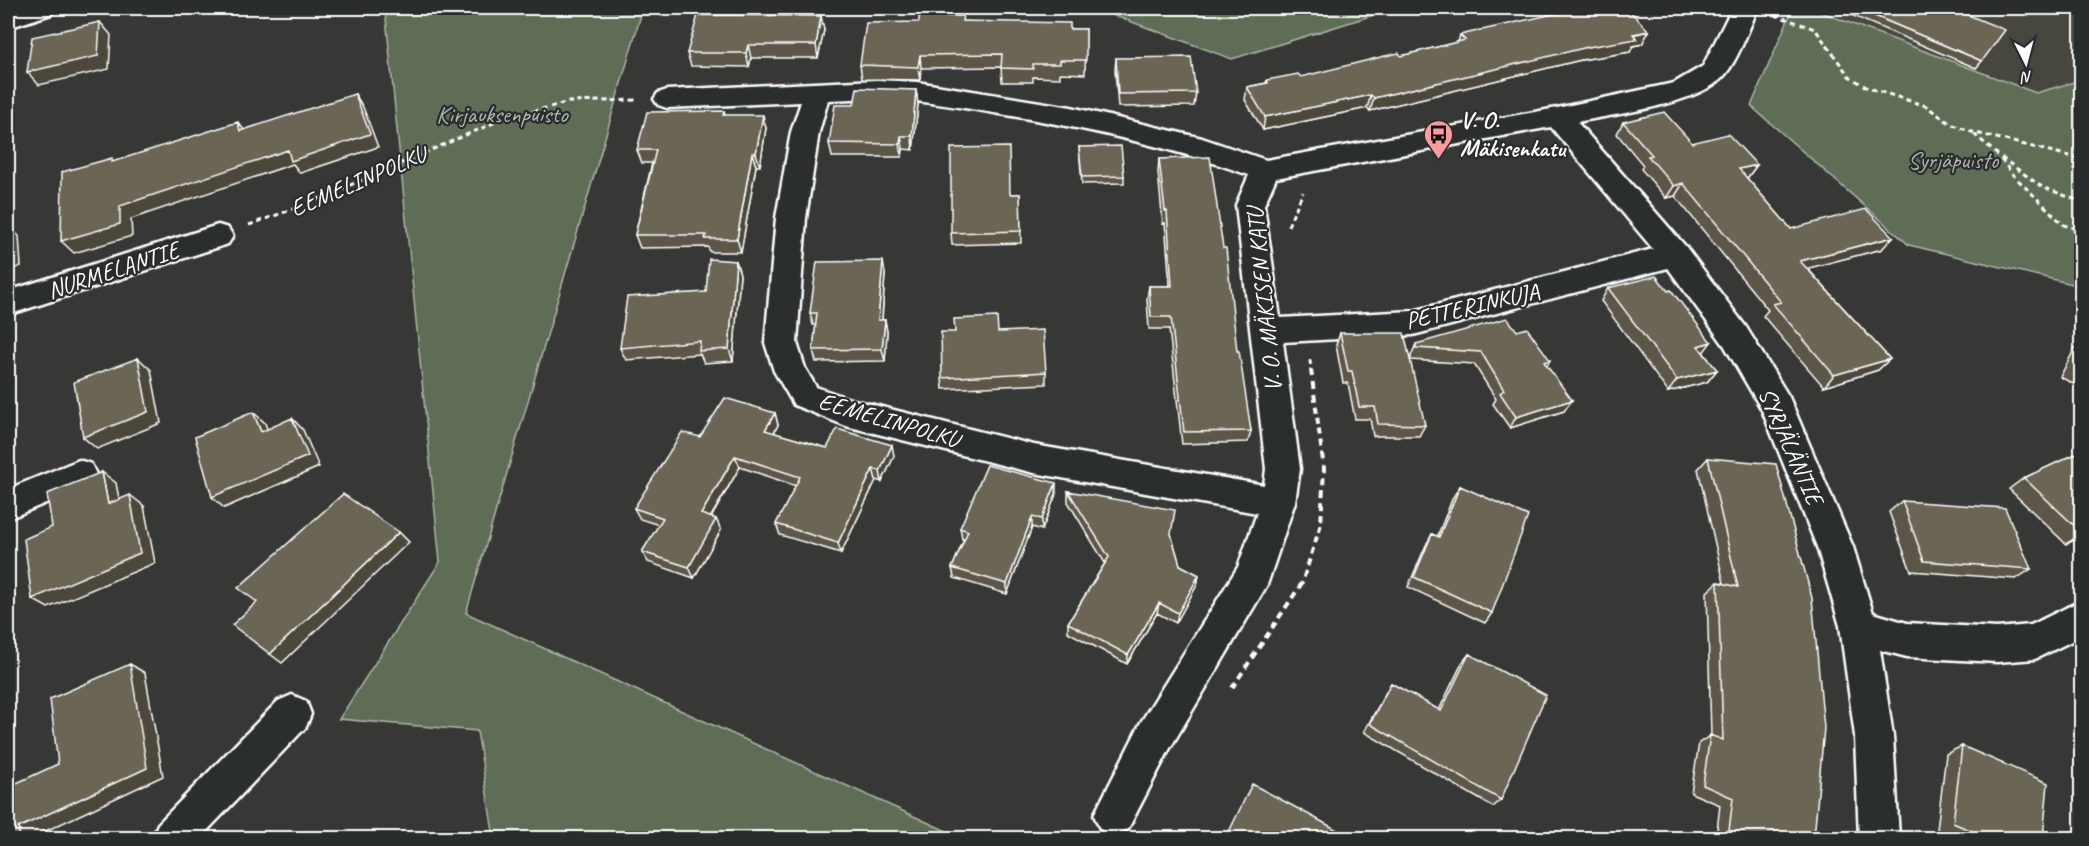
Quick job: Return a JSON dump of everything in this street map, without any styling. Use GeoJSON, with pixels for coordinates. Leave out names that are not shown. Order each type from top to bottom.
{"type":"FeatureCollection","features":[{"type":"Feature","properties":{"kind":"street"},"geometry":{"type":"LineString","coordinates":[[8,20],[42,8]]}},
{"type":"Feature","properties":{"kind":"street"},"geometry":{"type":"LineString","coordinates":[[667,99],[878,89],[917,91],[1071,116],[1202,148],[1265,170],[1557,117],[1682,90],[1713,72],[1745,8]]}},
{"type":"Feature","properties":{"kind":"street","name":"EEMELINPOLKU"},"geometry":{"type":"LineString","coordinates":[[817,93],[805,132],[791,218],[781,344],[790,371],[805,396],[846,412],[1034,459],[1278,502]]}},
{"type":"Feature","properties":{"kind":"street","name":"SYRJÄLÄNTIE"},"geometry":{"type":"LineString","coordinates":[[1557,117],[1676,255],[1735,336],[1777,406],[1835,547],[1858,626],[1874,736],[1879,838]]}},
{"type":"Feature","properties":{"kind":"street","name":"V. O. MÄKISEN KATU"},"geometry":{"type":"LineString","coordinates":[[1114,815],[1155,736],[1254,574],[1278,502],[1282,469],[1250,205],[1265,170]]}},
{"type":"Feature","properties":{"kind":"street","name":"NURMELANTIE"},"geometry":{"type":"LineString","coordinates":[[8,303],[218,236]]}},
{"type":"Feature","properties":{"kind":"street","name":"PETTERINKUJA"},"geometry":{"type":"LineString","coordinates":[[1265,331],[1413,323],[1676,255]]}},
{"type":"Feature","properties":{"kind":"street"},"geometry":{"type":"LineString","coordinates":[[8,504],[79,474]]}},
{"type":"Feature","properties":{"kind":"street"},"geometry":{"type":"LineString","coordinates":[[1858,626],[1906,640],[1997,645],[2035,642],[2082,616]]}},
{"type":"Feature","properties":{"kind":"street"},"geometry":{"type":"LineString","coordinates":[[172,838],[292,714]]}},
{"type":"Feature","properties":{"kind":"path"},"geometry":{"type":"LineString","coordinates":[[1773,14],[1815,29],[1849,76],[1866,87],[1926,105],[1951,124],[1972,132],[2082,159]]}},
{"type":"Feature","properties":{"kind":"path","name":"EEMELINPOLKU"},"geometry":{"type":"LineString","coordinates":[[218,236],[302,206],[503,119],[569,102],[667,99]]}},
{"type":"Feature","properties":{"kind":"path"},"geometry":{"type":"LineString","coordinates":[[1972,132],[1998,155],[2042,187],[2082,202]]}},
{"type":"Feature","properties":{"kind":"path"},"geometry":{"type":"LineString","coordinates":[[1998,155],[2013,175],[2064,225],[2082,231]]}},
{"type":"Feature","properties":{"kind":"shaded area"},"geometry":{"type":"Polygon","coordinates":[[[1810,8],[2081,8],[2081,80],[2036,93],[1810,8]]]}},
{"type":"Feature","properties":{"kind":"green space","name":"Kirjauksenpuisto"},"geometry":{"type":"Polygon","coordinates":[[[385,8],[643,8],[466,613],[962,838],[494,838],[477,731],[339,719],[440,562],[385,8]]]}},
{"type":"Feature","properties":{"kind":"green space"},"geometry":{"type":"Polygon","coordinates":[[[1094,8],[1396,8],[1232,59],[1094,8]]]}},
{"type":"Feature","properties":{"kind":"green space","name":"Syrjäpuisto"},"geometry":{"type":"Polygon","coordinates":[[[1793,8],[1810,8],[2036,93],[2081,80],[2081,286],[1909,245],[1751,106],[1793,8]]]}},
{"type":"Feature","properties":{"kind":"building"},"geometry":{"type":"Polygon","coordinates":[[[1580,8],[1627,8],[1649,31],[1633,34],[1637,39],[1588,47],[1374,98],[1371,95],[1265,117],[1247,87],[1268,83],[1267,80],[1298,74],[1301,77],[1399,53],[1401,56],[1465,40],[1460,35],[1580,8]]]}},
{"type":"Feature","properties":{"kind":"building"},"geometry":{"type":"Polygon","coordinates":[[[1856,8],[1951,8],[2005,30],[1982,61],[1856,8]]]}},
{"type":"Feature","properties":{"kind":"building"},"geometry":{"type":"Polygon","coordinates":[[[698,15],[821,16],[816,45],[748,45],[746,53],[687,53],[698,15]]]}},
{"type":"Feature","properties":{"kind":"building"},"geometry":{"type":"Polygon","coordinates":[[[919,16],[963,16],[962,21],[1070,23],[1070,29],[1086,29],[1086,60],[1060,60],[1060,64],[1033,64],[1033,69],[1001,68],[1002,54],[920,55],[918,67],[860,65],[866,23],[919,22],[919,16]]]}},
{"type":"Feature","properties":{"kind":"building"},"geometry":{"type":"Polygon","coordinates":[[[100,22],[98,56],[27,72],[32,37],[100,22]]]}},
{"type":"Feature","properties":{"kind":"building"},"geometry":{"type":"Polygon","coordinates":[[[1191,57],[1196,93],[1118,94],[1116,58],[1191,57]]]}},
{"type":"Feature","properties":{"kind":"building"},"geometry":{"type":"Polygon","coordinates":[[[857,88],[916,90],[912,136],[901,136],[900,144],[829,143],[835,105],[854,105],[857,88]]]}},
{"type":"Feature","properties":{"kind":"building"},"geometry":{"type":"Polygon","coordinates":[[[355,94],[370,134],[291,161],[288,150],[120,206],[120,224],[61,241],[62,172],[112,158],[112,162],[238,122],[240,131],[355,94]]]}},
{"type":"Feature","properties":{"kind":"building"},"geometry":{"type":"Polygon","coordinates":[[[724,111],[723,115],[763,115],[756,153],[752,153],[737,239],[705,239],[706,235],[635,235],[656,150],[637,150],[647,112],[724,111]]]}},
{"type":"Feature","properties":{"kind":"building"},"geometry":{"type":"Polygon","coordinates":[[[1664,112],[1692,143],[1728,134],[1757,165],[1739,169],[1791,229],[1866,209],[1893,237],[1800,261],[1890,359],[1834,375],[1773,304],[1781,302],[1683,183],[1674,186],[1648,156],[1652,155],[1623,122],[1664,112]]]}},
{"type":"Feature","properties":{"kind":"building"},"geometry":{"type":"Polygon","coordinates":[[[1121,146],[1124,176],[1082,177],[1079,147],[1121,146]]]}},
{"type":"Feature","properties":{"kind":"building"},"geometry":{"type":"Polygon","coordinates":[[[1009,147],[1010,194],[1020,194],[1021,231],[951,233],[951,148],[1009,147]]]}},
{"type":"Feature","properties":{"kind":"building"},"geometry":{"type":"Polygon","coordinates":[[[1210,157],[1223,248],[1226,248],[1237,351],[1239,351],[1251,431],[1184,432],[1171,317],[1151,317],[1149,286],[1172,286],[1167,211],[1165,211],[1159,159],[1210,157]]]}},
{"type":"Feature","properties":{"kind":"building"},"geometry":{"type":"Polygon","coordinates":[[[709,259],[736,261],[729,349],[699,351],[700,341],[620,348],[627,297],[706,292],[709,259]]]}},
{"type":"Feature","properties":{"kind":"building"},"geometry":{"type":"Polygon","coordinates":[[[883,261],[878,320],[885,320],[882,349],[813,350],[817,313],[810,313],[817,262],[883,261]]]}},
{"type":"Feature","properties":{"kind":"building"},"geometry":{"type":"Polygon","coordinates":[[[1656,276],[1668,291],[1671,290],[1711,342],[1698,346],[1717,370],[1677,380],[1608,288],[1656,276]]]}},
{"type":"Feature","properties":{"kind":"building"},"geometry":{"type":"Polygon","coordinates":[[[997,317],[998,332],[1043,330],[1046,372],[942,378],[941,332],[955,332],[954,319],[997,317]]]}},
{"type":"Feature","properties":{"kind":"building"},"geometry":{"type":"Polygon","coordinates":[[[1507,318],[1517,331],[1527,328],[1550,360],[1544,362],[1572,400],[1516,417],[1500,393],[1504,390],[1481,352],[1416,348],[1416,344],[1507,318]]]}},
{"type":"Feature","properties":{"kind":"building"},"geometry":{"type":"Polygon","coordinates":[[[1340,333],[1404,333],[1425,425],[1378,424],[1375,407],[1359,407],[1352,371],[1348,371],[1340,333]]]}},
{"type":"Feature","properties":{"kind":"building"},"geometry":{"type":"Polygon","coordinates":[[[2082,352],[2082,369],[2075,365],[2082,352]]]}},
{"type":"Feature","properties":{"kind":"building"},"geometry":{"type":"Polygon","coordinates":[[[138,358],[148,412],[83,437],[74,382],[138,358]]]}},
{"type":"Feature","properties":{"kind":"building"},"geometry":{"type":"Polygon","coordinates":[[[725,398],[775,413],[765,430],[827,448],[837,429],[892,445],[880,471],[873,469],[838,543],[776,524],[800,477],[735,456],[701,514],[716,519],[689,567],[642,552],[663,518],[634,508],[682,432],[700,437],[725,398]]]}},
{"type":"Feature","properties":{"kind":"building"},"geometry":{"type":"Polygon","coordinates":[[[253,412],[261,432],[292,418],[308,456],[212,497],[195,437],[253,412]]]}},
{"type":"Feature","properties":{"kind":"building"},"geometry":{"type":"Polygon","coordinates":[[[2082,451],[2082,533],[2024,478],[2082,451]]]}},
{"type":"Feature","properties":{"kind":"building"},"geometry":{"type":"Polygon","coordinates":[[[1708,458],[1776,464],[1812,598],[1824,728],[1814,838],[1728,838],[1733,798],[1703,785],[1710,735],[1723,740],[1718,582],[1738,587],[1708,458]]]}},
{"type":"Feature","properties":{"kind":"building"},"geometry":{"type":"Polygon","coordinates":[[[987,465],[1056,483],[1042,519],[1032,517],[1007,584],[952,568],[968,531],[960,528],[987,465]]]}},
{"type":"Feature","properties":{"kind":"building"},"geometry":{"type":"Polygon","coordinates":[[[102,472],[108,504],[130,495],[140,553],[32,599],[24,539],[52,527],[47,494],[102,472]]]}},
{"type":"Feature","properties":{"kind":"building"},"geometry":{"type":"Polygon","coordinates":[[[1460,486],[1528,516],[1492,613],[1414,577],[1432,534],[1439,537],[1460,486]]]}},
{"type":"Feature","properties":{"kind":"building"},"geometry":{"type":"Polygon","coordinates":[[[1068,491],[1175,510],[1171,534],[1180,565],[1199,575],[1178,613],[1159,603],[1128,655],[1068,623],[1109,557],[1068,491]]]}},
{"type":"Feature","properties":{"kind":"building"},"geometry":{"type":"Polygon","coordinates":[[[343,494],[399,532],[270,654],[232,625],[257,602],[238,588],[343,494]]]}},
{"type":"Feature","properties":{"kind":"building"},"geometry":{"type":"Polygon","coordinates":[[[1902,501],[2005,508],[2031,569],[1924,561],[1902,501]]]}},
{"type":"Feature","properties":{"kind":"building"},"geometry":{"type":"Polygon","coordinates":[[[1469,654],[1546,695],[1501,800],[1370,724],[1391,683],[1441,711],[1469,654]]]}},
{"type":"Feature","properties":{"kind":"building"},"geometry":{"type":"Polygon","coordinates":[[[130,664],[147,768],[18,828],[20,838],[8,838],[8,787],[58,764],[50,699],[130,664]]]}},
{"type":"Feature","properties":{"kind":"building"},"geometry":{"type":"Polygon","coordinates":[[[1962,746],[2048,783],[2043,838],[1988,838],[1953,823],[1962,746]]]}},
{"type":"Feature","properties":{"kind":"building"},"geometry":{"type":"Polygon","coordinates":[[[1252,784],[1352,838],[1226,838],[1252,784]]]}},
{"type":"Feature","properties":{"kind":"place","name":"V. O. Mäkisenkatu"},"geometry":{"type":"Point","coordinates":[1439,160]}}]}
